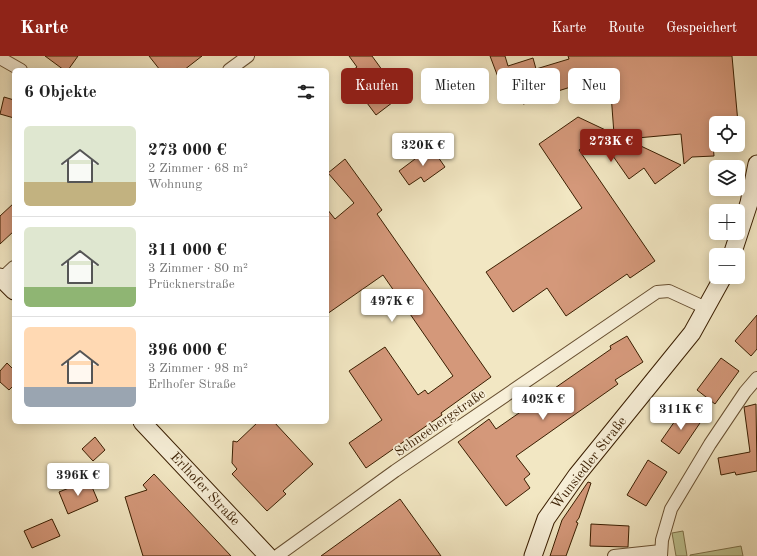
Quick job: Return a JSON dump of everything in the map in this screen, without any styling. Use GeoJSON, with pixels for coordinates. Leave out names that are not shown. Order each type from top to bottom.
{"type":"FeatureCollection","features":[{"type":"Feature","properties":{"kind":"main road"},"geometry":{"type":"LineString","coordinates":[[734,248],[749,203],[757,164]]}},
{"type":"Feature","properties":{"kind":"main road"},"geometry":{"type":"LineString","coordinates":[[4,276],[12,288]]}},
{"type":"Feature","properties":{"kind":"main road","name":"Wunsiedler Straße"},"geometry":{"type":"LineString","coordinates":[[533,556],[546,519],[572,481],[692,333],[719,284]]}},
{"type":"Feature","properties":{"kind":"main road","name":"Erlhofer Straße"},"geometry":{"type":"LineString","coordinates":[[144,424],[268,556]]}},
{"type":"Feature","properties":{"kind":"street"},"geometry":{"type":"LineString","coordinates":[[232,68],[248,56]]}},
{"type":"Feature","properties":{"kind":"street"},"geometry":{"type":"LineString","coordinates":[[0,58],[18,68]]}},
{"type":"Feature","properties":{"kind":"street","name":"Schneebergstraße"},"geometry":{"type":"LineString","coordinates":[[277,556],[395,471],[657,292],[669,291],[706,308]]}},
{"type":"Feature","properties":{"kind":"street"},"geometry":{"type":"LineString","coordinates":[[614,556],[661,554],[662,540],[670,509],[745,392],[757,378]]}},
{"type":"Feature","properties":{"kind":"green space"},"geometry":{"type":"Polygon","coordinates":[[[683,531],[687,556],[676,556],[672,533],[683,531]]]}},
{"type":"Feature","properties":{"kind":"green space"},"geometry":{"type":"Polygon","coordinates":[[[741,546],[743,556],[690,556],[690,555],[741,546]]]}},
{"type":"Feature","properties":{"kind":"building"},"geometry":{"type":"Polygon","coordinates":[[[45,56],[78,56],[69,68],[61,68],[45,56]]]}},
{"type":"Feature","properties":{"kind":"building"},"geometry":{"type":"Polygon","coordinates":[[[149,56],[202,56],[187,68],[158,68],[149,56]]]}},
{"type":"Feature","properties":{"kind":"building"},"geometry":{"type":"Polygon","coordinates":[[[349,56],[372,56],[381,68],[356,68],[357,67],[349,56]]]}},
{"type":"Feature","properties":{"kind":"building"},"geometry":{"type":"Polygon","coordinates":[[[490,56],[505,56],[508,66],[533,58],[536,68],[497,68],[497,74],[490,56]]]}},
{"type":"Feature","properties":{"kind":"building"},"geometry":{"type":"Polygon","coordinates":[[[568,56],[732,56],[737,116],[709,116],[709,152],[714,152],[714,156],[692,157],[684,164],[681,134],[626,139],[681,165],[655,184],[644,168],[629,179],[599,136],[579,150],[655,261],[630,278],[627,274],[566,316],[547,288],[513,312],[486,272],[582,208],[539,144],[578,117],[614,134],[612,104],[620,104],[620,68],[568,68],[568,88],[560,90],[560,68],[539,68],[569,59],[568,56]]]}},
{"type":"Feature","properties":{"kind":"building"},"geometry":{"type":"Polygon","coordinates":[[[4,97],[12,99],[12,117],[0,114],[4,97]]]}},
{"type":"Feature","properties":{"kind":"building"},"geometry":{"type":"Polygon","coordinates":[[[368,104],[390,104],[376,115],[368,104]]]}},
{"type":"Feature","properties":{"kind":"building"},"geometry":{"type":"Polygon","coordinates":[[[431,147],[445,167],[424,182],[421,177],[409,185],[399,171],[431,147]]]}},
{"type":"Feature","properties":{"kind":"building"},"geometry":{"type":"Polygon","coordinates":[[[345,159],[382,210],[377,214],[491,377],[441,413],[442,415],[366,468],[349,443],[382,420],[349,371],[385,347],[418,395],[425,390],[428,394],[453,376],[383,275],[329,313],[329,212],[335,219],[354,203],[329,174],[329,172],[345,159]]]}},
{"type":"Feature","properties":{"kind":"building"},"geometry":{"type":"Polygon","coordinates":[[[12,205],[12,233],[0,244],[0,216],[12,205]]]}},
{"type":"Feature","properties":{"kind":"building"},"geometry":{"type":"Polygon","coordinates":[[[757,315],[757,349],[751,356],[735,341],[757,315]]]}},
{"type":"Feature","properties":{"kind":"building"},"geometry":{"type":"Polygon","coordinates":[[[627,336],[643,362],[615,380],[618,384],[516,456],[530,474],[524,479],[530,488],[506,506],[458,442],[489,419],[496,429],[611,349],[610,346],[627,336]]]}},
{"type":"Feature","properties":{"kind":"building"},"geometry":{"type":"Polygon","coordinates":[[[721,358],[739,371],[715,404],[697,390],[721,358]]]}},
{"type":"Feature","properties":{"kind":"building"},"geometry":{"type":"Polygon","coordinates":[[[7,363],[12,368],[12,387],[9,390],[0,382],[0,371],[7,363]]]}},
{"type":"Feature","properties":{"kind":"building"},"geometry":{"type":"Polygon","coordinates":[[[756,404],[757,471],[736,475],[735,472],[721,475],[718,458],[750,452],[744,407],[756,404]]]}},
{"type":"Feature","properties":{"kind":"building"},"geometry":{"type":"Polygon","coordinates":[[[684,408],[702,420],[679,454],[661,441],[684,408]]]}},
{"type":"Feature","properties":{"kind":"building"},"geometry":{"type":"Polygon","coordinates":[[[256,424],[276,424],[313,464],[283,491],[286,494],[267,511],[232,474],[237,469],[232,463],[233,441],[237,442],[256,424]]]}},
{"type":"Feature","properties":{"kind":"building"},"geometry":{"type":"Polygon","coordinates":[[[95,437],[105,450],[93,461],[82,449],[95,437]]]}},
{"type":"Feature","properties":{"kind":"building"},"geometry":{"type":"Polygon","coordinates":[[[648,460],[667,472],[646,506],[627,495],[648,460]]]}},
{"type":"Feature","properties":{"kind":"building"},"geometry":{"type":"Polygon","coordinates":[[[154,474],[231,556],[143,556],[125,497],[147,490],[143,485],[154,474]]]}},
{"type":"Feature","properties":{"kind":"building"},"geometry":{"type":"Polygon","coordinates":[[[89,480],[98,501],[68,514],[59,492],[89,480]]]}},
{"type":"Feature","properties":{"kind":"building"},"geometry":{"type":"Polygon","coordinates":[[[588,482],[591,483],[579,518],[576,522],[578,523],[566,556],[550,556],[562,520],[588,482]]]}},
{"type":"Feature","properties":{"kind":"building"},"geometry":{"type":"Polygon","coordinates":[[[400,499],[441,556],[321,556],[400,499]]]}},
{"type":"Feature","properties":{"kind":"building"},"geometry":{"type":"Polygon","coordinates":[[[52,519],[60,536],[32,548],[24,531],[52,519]]]}},
{"type":"Feature","properties":{"kind":"building"},"geometry":{"type":"Polygon","coordinates":[[[591,524],[629,526],[628,547],[590,546],[591,524]]]}}]}
